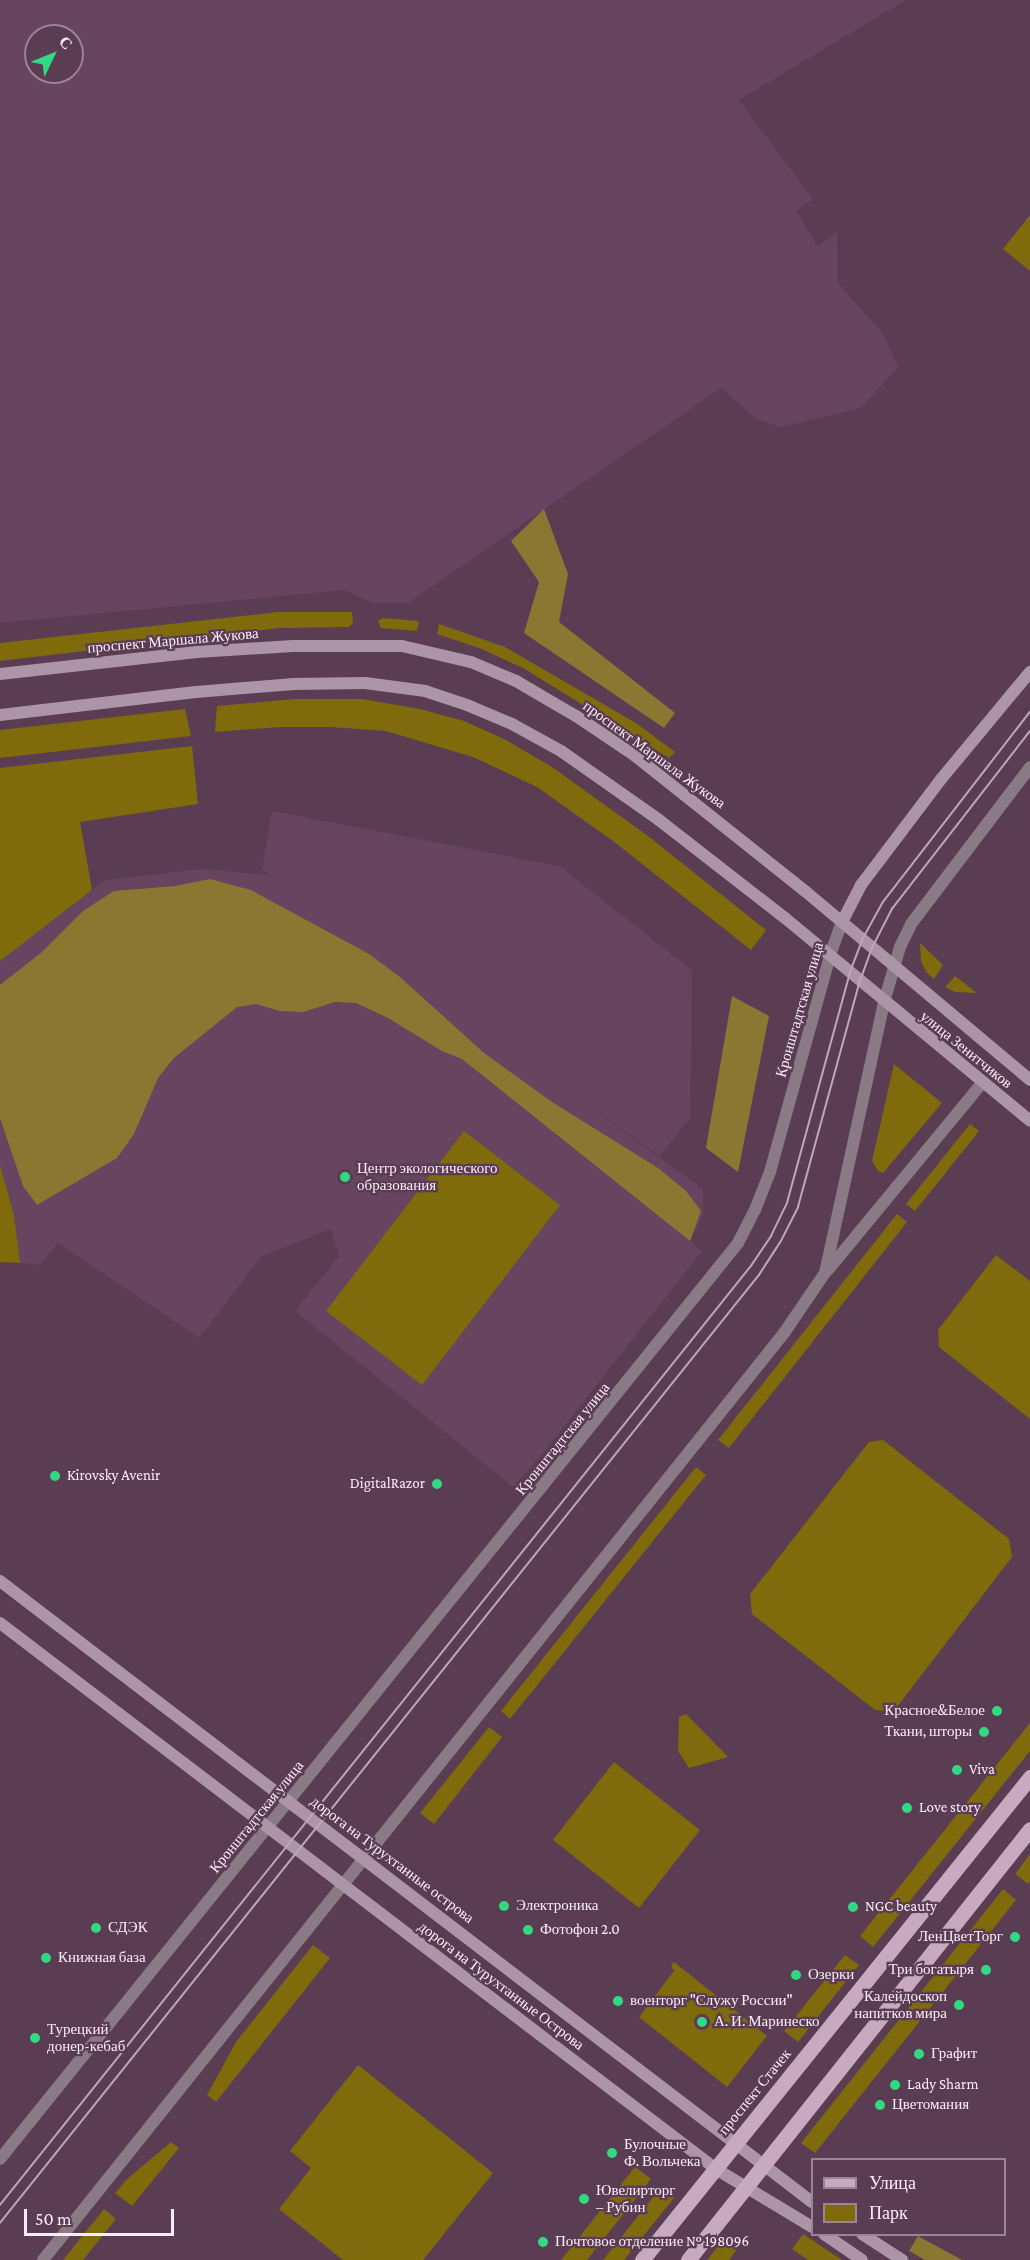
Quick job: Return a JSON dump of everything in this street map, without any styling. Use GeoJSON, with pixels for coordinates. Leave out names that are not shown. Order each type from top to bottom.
{"type":"FeatureCollection","features":[{"type":"Feature","properties":{"kind":"main road","name":"проспект Стачек"},"geometry":{"type":"LineString","coordinates":[[642,2260],[1030,1777]]}},
{"type":"Feature","properties":{"kind":"main road"},"geometry":{"type":"LineString","coordinates":[[688,2260],[1030,1829]]}},
{"type":"Feature","properties":{"kind":"street","name":"проспект Маршала Жукова"},"geometry":{"type":"LineString","coordinates":[[0,674],[197,652],[293,646],[402,646],[471,662],[516,681],[576,716],[634,755],[842,922],[894,967]]}},
{"type":"Feature","properties":{"kind":"street","name":"Кронштадтская улица"},"geometry":{"type":"LineString","coordinates":[[0,2159],[738,1243],[755,1210],[770,1172],[830,955],[842,922],[861,885],[942,778],[1030,672]]}},
{"type":"Feature","properties":{"kind":"street"},"geometry":{"type":"LineString","coordinates":[[0,715],[196,692],[294,684],[365,683],[425,691],[468,705],[512,724],[561,751],[659,820],[830,955],[884,1002]]}},
{"type":"Feature","properties":{"kind":"street"},"geometry":{"type":"LineString","coordinates":[[825,1274],[884,1002],[894,967],[911,924],[1030,767]]}},
{"type":"Feature","properties":{"kind":"street","name":"улица Зенитчиков"},"geometry":{"type":"LineString","coordinates":[[894,967],[1030,1080]]}},
{"type":"Feature","properties":{"kind":"street","name":"улица Зенитчиков"},"geometry":{"type":"LineString","coordinates":[[884,1002],[1030,1121]]}},
{"type":"Feature","properties":{"kind":"street"},"geometry":{"type":"LineString","coordinates":[[44,2260],[784,1333],[825,1274],[982,1083]]}},
{"type":"Feature","properties":{"kind":"street","name":"дорога на Турухтанные острова"},"geometry":{"type":"LineString","coordinates":[[0,1581],[811,2200]]}},
{"type":"Feature","properties":{"kind":"street"},"geometry":{"type":"LineString","coordinates":[[0,1623],[268,1827]]}},
{"type":"Feature","properties":{"kind":"street","name":"дорога на Турухтанные Острова"},"geometry":{"type":"LineString","coordinates":[[268,1827],[716,2169],[811,2226]]}},
{"type":"Feature","properties":{"kind":"street"},"geometry":{"type":"LineString","coordinates":[[826,2236],[862,2260]]}},
{"type":"Feature","properties":{"kind":"street"},"geometry":{"type":"LineString","coordinates":[[864,2236],[902,2260]]}},
{"type":"Feature","properties":{"kind":"shaded area"},"geometry":{"type":"Polygon","coordinates":[[[0,0],[906,0],[739,100],[813,199],[796,211],[818,247],[837,231],[838,283],[883,334],[898,367],[861,408],[781,427],[756,419],[721,388],[408,603],[373,603],[344,590],[0,623],[0,0]]]}},
{"type":"Feature","properties":{"kind":"shaded area"},"geometry":{"type":"Polygon","coordinates":[[[544,509],[568,574],[559,622],[675,713],[664,728],[524,633],[539,582],[511,541],[544,509]]]}},
{"type":"Feature","properties":{"kind":"shaded area","name":"Центр экологического образования"},"geometry":{"type":"Polygon","coordinates":[[[272,811],[559,866],[692,970],[690,1118],[660,1156],[550,1078],[703,1189],[703,1214],[690,1241],[702,1251],[543,1453],[513,1487],[295,1311],[339,1256],[331,1229],[262,1256],[199,1338],[58,1243],[40,1265],[20,1263],[14,1215],[0,1165],[0,961],[105,880],[202,869],[270,875],[262,869],[272,811]]]}},
{"type":"Feature","properties":{"kind":"shaded area"},"geometry":{"type":"Polygon","coordinates":[[[210,879],[251,890],[369,954],[400,977],[484,1053],[552,1102],[658,1168],[686,1191],[701,1211],[690,1241],[462,1059],[442,1051],[388,1018],[356,1003],[335,1002],[303,1012],[280,1011],[256,1004],[237,1007],[174,1058],[158,1078],[134,1134],[117,1158],[37,1205],[23,1186],[0,1118],[0,985],[42,952],[83,911],[114,891],[175,886],[210,879]]]}},
{"type":"Feature","properties":{"kind":"shaded area"},"geometry":{"type":"Polygon","coordinates":[[[732,996],[769,1016],[738,1172],[706,1148],[732,996]]]}},
{"type":"Feature","properties":{"kind":"shaded area"},"geometry":{"type":"Polygon","coordinates":[[[918,2236],[962,2260],[925,2260],[909,2251],[918,2236]]]}},
{"type":"Feature","properties":{"kind":"green space"},"geometry":{"type":"Polygon","coordinates":[[[1030,215],[1030,271],[1003,249],[1030,215]]]}},
{"type":"Feature","properties":{"kind":"green space"},"geometry":{"type":"Polygon","coordinates":[[[278,612],[352,612],[353,623],[349,627],[279,628],[0,661],[0,643],[278,612]]]}},
{"type":"Feature","properties":{"kind":"green space"},"geometry":{"type":"Polygon","coordinates":[[[383,618],[419,621],[417,631],[381,628],[378,621],[383,618]]]}},
{"type":"Feature","properties":{"kind":"green space"},"geometry":{"type":"Polygon","coordinates":[[[439,624],[505,647],[636,723],[675,752],[669,758],[523,668],[479,648],[437,634],[439,624]]]}},
{"type":"Feature","properties":{"kind":"green space"},"geometry":{"type":"Polygon","coordinates":[[[294,699],[362,699],[420,709],[464,721],[506,740],[552,767],[648,836],[766,930],[751,950],[613,841],[537,787],[473,757],[386,731],[331,727],[280,727],[215,732],[217,706],[294,699]]]}},
{"type":"Feature","properties":{"kind":"green space"},"geometry":{"type":"Polygon","coordinates":[[[185,709],[191,736],[0,758],[0,730],[185,709]]]}},
{"type":"Feature","properties":{"kind":"green space"},"geometry":{"type":"Polygon","coordinates":[[[192,746],[198,804],[80,822],[92,890],[0,961],[0,768],[192,746]]]}},
{"type":"Feature","properties":{"kind":"green space"},"geometry":{"type":"Polygon","coordinates":[[[920,943],[943,965],[934,979],[926,972],[921,961],[920,943]]]}},
{"type":"Feature","properties":{"kind":"green space"},"geometry":{"type":"Polygon","coordinates":[[[955,976],[977,993],[955,992],[945,987],[955,976]]]}},
{"type":"Feature","properties":{"kind":"green space"},"geometry":{"type":"Polygon","coordinates":[[[894,1064],[942,1103],[883,1173],[878,1171],[872,1161],[894,1064]]]}},
{"type":"Feature","properties":{"kind":"green space"},"geometry":{"type":"Polygon","coordinates":[[[970,1124],[979,1131],[915,1211],[906,1204],[970,1124]]]}},
{"type":"Feature","properties":{"kind":"green space"},"geometry":{"type":"Polygon","coordinates":[[[464,1131],[560,1205],[422,1385],[326,1311],[464,1131]]]}},
{"type":"Feature","properties":{"kind":"green space"},"geometry":{"type":"Polygon","coordinates":[[[0,1165],[14,1215],[20,1263],[0,1262],[0,1165]]]}},
{"type":"Feature","properties":{"kind":"green space"},"geometry":{"type":"Polygon","coordinates":[[[897,1214],[907,1222],[729,1448],[718,1440],[897,1214]]]}},
{"type":"Feature","properties":{"kind":"green space"},"geometry":{"type":"Polygon","coordinates":[[[996,1255],[1030,1281],[1030,1419],[939,1347],[938,1330],[996,1255]]]}},
{"type":"Feature","properties":{"kind":"green space"},"geometry":{"type":"Polygon","coordinates":[[[883,1440],[1009,1539],[1012,1557],[894,1711],[875,1710],[752,1614],[750,1594],[869,1442],[883,1440]]]}},
{"type":"Feature","properties":{"kind":"green space"},"geometry":{"type":"Polygon","coordinates":[[[696,1467],[706,1475],[510,1719],[501,1711],[696,1467]]]}},
{"type":"Feature","properties":{"kind":"green space"},"geometry":{"type":"Polygon","coordinates":[[[686,1714],[728,1757],[689,1768],[678,1751],[679,1717],[686,1714]]]}},
{"type":"Feature","properties":{"kind":"green space"},"geometry":{"type":"Polygon","coordinates":[[[1030,1723],[1030,1751],[873,1947],[860,1936],[1030,1723]]]}},
{"type":"Feature","properties":{"kind":"green space"},"geometry":{"type":"Polygon","coordinates":[[[489,1727],[502,1737],[434,1824],[420,1813],[489,1727]]]}},
{"type":"Feature","properties":{"kind":"green space"},"geometry":{"type":"Polygon","coordinates":[[[614,1762],[700,1830],[639,1908],[553,1840],[614,1762]]]}},
{"type":"Feature","properties":{"kind":"green space"},"geometry":{"type":"Polygon","coordinates":[[[1030,1854],[1030,1881],[1028,1884],[1015,1874],[1030,1854]]]}},
{"type":"Feature","properties":{"kind":"green space"},"geometry":{"type":"Polygon","coordinates":[[[1003,1889],[1016,1900],[815,2153],[801,2143],[1003,1889]]]}},
{"type":"Feature","properties":{"kind":"green space"},"geometry":{"type":"Polygon","coordinates":[[[313,1945],[330,1958],[216,2102],[207,2095],[236,2042],[313,1945]]]}},
{"type":"Feature","properties":{"kind":"green space"},"geometry":{"type":"Polygon","coordinates":[[[845,1955],[859,1965],[798,2042],[784,2031],[845,1955]]]}},
{"type":"Feature","properties":{"kind":"green space"},"geometry":{"type":"Polygon","coordinates":[[[674,1962],[767,2036],[727,2087],[639,2017],[674,1971],[671,1966],[674,1962]]]}},
{"type":"Feature","properties":{"kind":"green space"},"geometry":{"type":"Polygon","coordinates":[[[358,2065],[493,2173],[423,2260],[343,2260],[279,2209],[311,2168],[290,2151],[358,2065]]]}},
{"type":"Feature","properties":{"kind":"green space"},"geometry":{"type":"Polygon","coordinates":[[[171,2142],[179,2148],[132,2206],[115,2193],[126,2180],[171,2142]]]}},
{"type":"Feature","properties":{"kind":"green space"},"geometry":{"type":"Polygon","coordinates":[[[635,2167],[651,2179],[587,2260],[561,2260],[635,2167]]]}},
{"type":"Feature","properties":{"kind":"green space"},"geometry":{"type":"Polygon","coordinates":[[[661,2187],[674,2198],[624,2260],[603,2260],[661,2187]]]}},
{"type":"Feature","properties":{"kind":"green space"},"geometry":{"type":"Polygon","coordinates":[[[104,2209],[116,2219],[83,2260],[63,2260],[104,2209]]]}},
{"type":"Feature","properties":{"kind":"green space"},"geometry":{"type":"Polygon","coordinates":[[[803,2234],[842,2260],[808,2260],[792,2249],[803,2234]]]}},
{"type":"Feature","properties":{"kind":"green space"},"geometry":{"type":"Polygon","coordinates":[[[725,2237],[738,2248],[729,2260],[707,2260],[725,2237]]]}},
{"type":"Feature","properties":{"kind":"tram line"},"geometry":{"type":"LineString","coordinates":[[0,2205],[751,1266],[771,1236],[787,1203],[850,972],[862,940],[883,902],[1030,712]]}},
{"type":"Feature","properties":{"kind":"tram line"},"geometry":{"type":"LineString","coordinates":[[0,2223],[759,1275],[781,1241],[798,1207],[860,981],[872,948],[892,909],[1030,731]]}},
{"type":"Feature","properties":{"kind":"place","name":"Центр экологического образования"},"geometry":{"type":"Point","coordinates":[345,1177]}},
{"type":"Feature","properties":{"kind":"place","name":"Kirovsky Avenir"},"geometry":{"type":"Point","coordinates":[55,1476]}},
{"type":"Feature","properties":{"kind":"place","name":"DigitalRazor"},"geometry":{"type":"Point","coordinates":[437,1484]}},
{"type":"Feature","properties":{"kind":"place","name":"Красное&Белое"},"geometry":{"type":"Point","coordinates":[997,1711]}},
{"type":"Feature","properties":{"kind":"place","name":"Ткани, шторы"},"geometry":{"type":"Point","coordinates":[984,1732]}},
{"type":"Feature","properties":{"kind":"place","name":"Viva"},"geometry":{"type":"Point","coordinates":[957,1770]}},
{"type":"Feature","properties":{"kind":"place","name":"Love story"},"geometry":{"type":"Point","coordinates":[907,1808]}},
{"type":"Feature","properties":{"kind":"place","name":"Электроника"},"geometry":{"type":"Point","coordinates":[504,1906]}},
{"type":"Feature","properties":{"kind":"place","name":"NGC beauty"},"geometry":{"type":"Point","coordinates":[853,1907]}},
{"type":"Feature","properties":{"kind":"place","name":"СДЭК"},"geometry":{"type":"Point","coordinates":[96,1928]}},
{"type":"Feature","properties":{"kind":"place","name":"Фотофон 2.0"},"geometry":{"type":"Point","coordinates":[528,1930]}},
{"type":"Feature","properties":{"kind":"place","name":"ЛенЦветТорг"},"geometry":{"type":"Point","coordinates":[1015,1937]}},
{"type":"Feature","properties":{"kind":"place","name":"Книжная база"},"geometry":{"type":"Point","coordinates":[46,1958]}},
{"type":"Feature","properties":{"kind":"place","name":"Три богатыря"},"geometry":{"type":"Point","coordinates":[986,1970]}},
{"type":"Feature","properties":{"kind":"place","name":"Озерки"},"geometry":{"type":"Point","coordinates":[796,1975]}},
{"type":"Feature","properties":{"kind":"place","name":"военторг \"Служу России\""},"geometry":{"type":"Point","coordinates":[618,2001]}},
{"type":"Feature","properties":{"kind":"place","name":"Калейдоскоп напитков мира"},"geometry":{"type":"Point","coordinates":[959,2005]}},
{"type":"Feature","properties":{"kind":"place","name":"А. И. Маринеско"},"geometry":{"type":"Point","coordinates":[702,2022]}},
{"type":"Feature","properties":{"kind":"place","name":"Турецкий донер-кебаб"},"geometry":{"type":"Point","coordinates":[35,2038]}},
{"type":"Feature","properties":{"kind":"place","name":"Графит"},"geometry":{"type":"Point","coordinates":[919,2054]}},
{"type":"Feature","properties":{"kind":"place","name":"Lady Sharm"},"geometry":{"type":"Point","coordinates":[895,2085]}},
{"type":"Feature","properties":{"kind":"place","name":"Цветомания"},"geometry":{"type":"Point","coordinates":[880,2105]}},
{"type":"Feature","properties":{"kind":"place","name":"Булочные Ф. Вольчека"},"geometry":{"type":"Point","coordinates":[612,2153]}},
{"type":"Feature","properties":{"kind":"place","name":"Ювелирторг – Рубин"},"geometry":{"type":"Point","coordinates":[584,2199]}},
{"type":"Feature","properties":{"kind":"place","name":"Почтовое отделение № 198096"},"geometry":{"type":"Point","coordinates":[543,2242]}}]}
